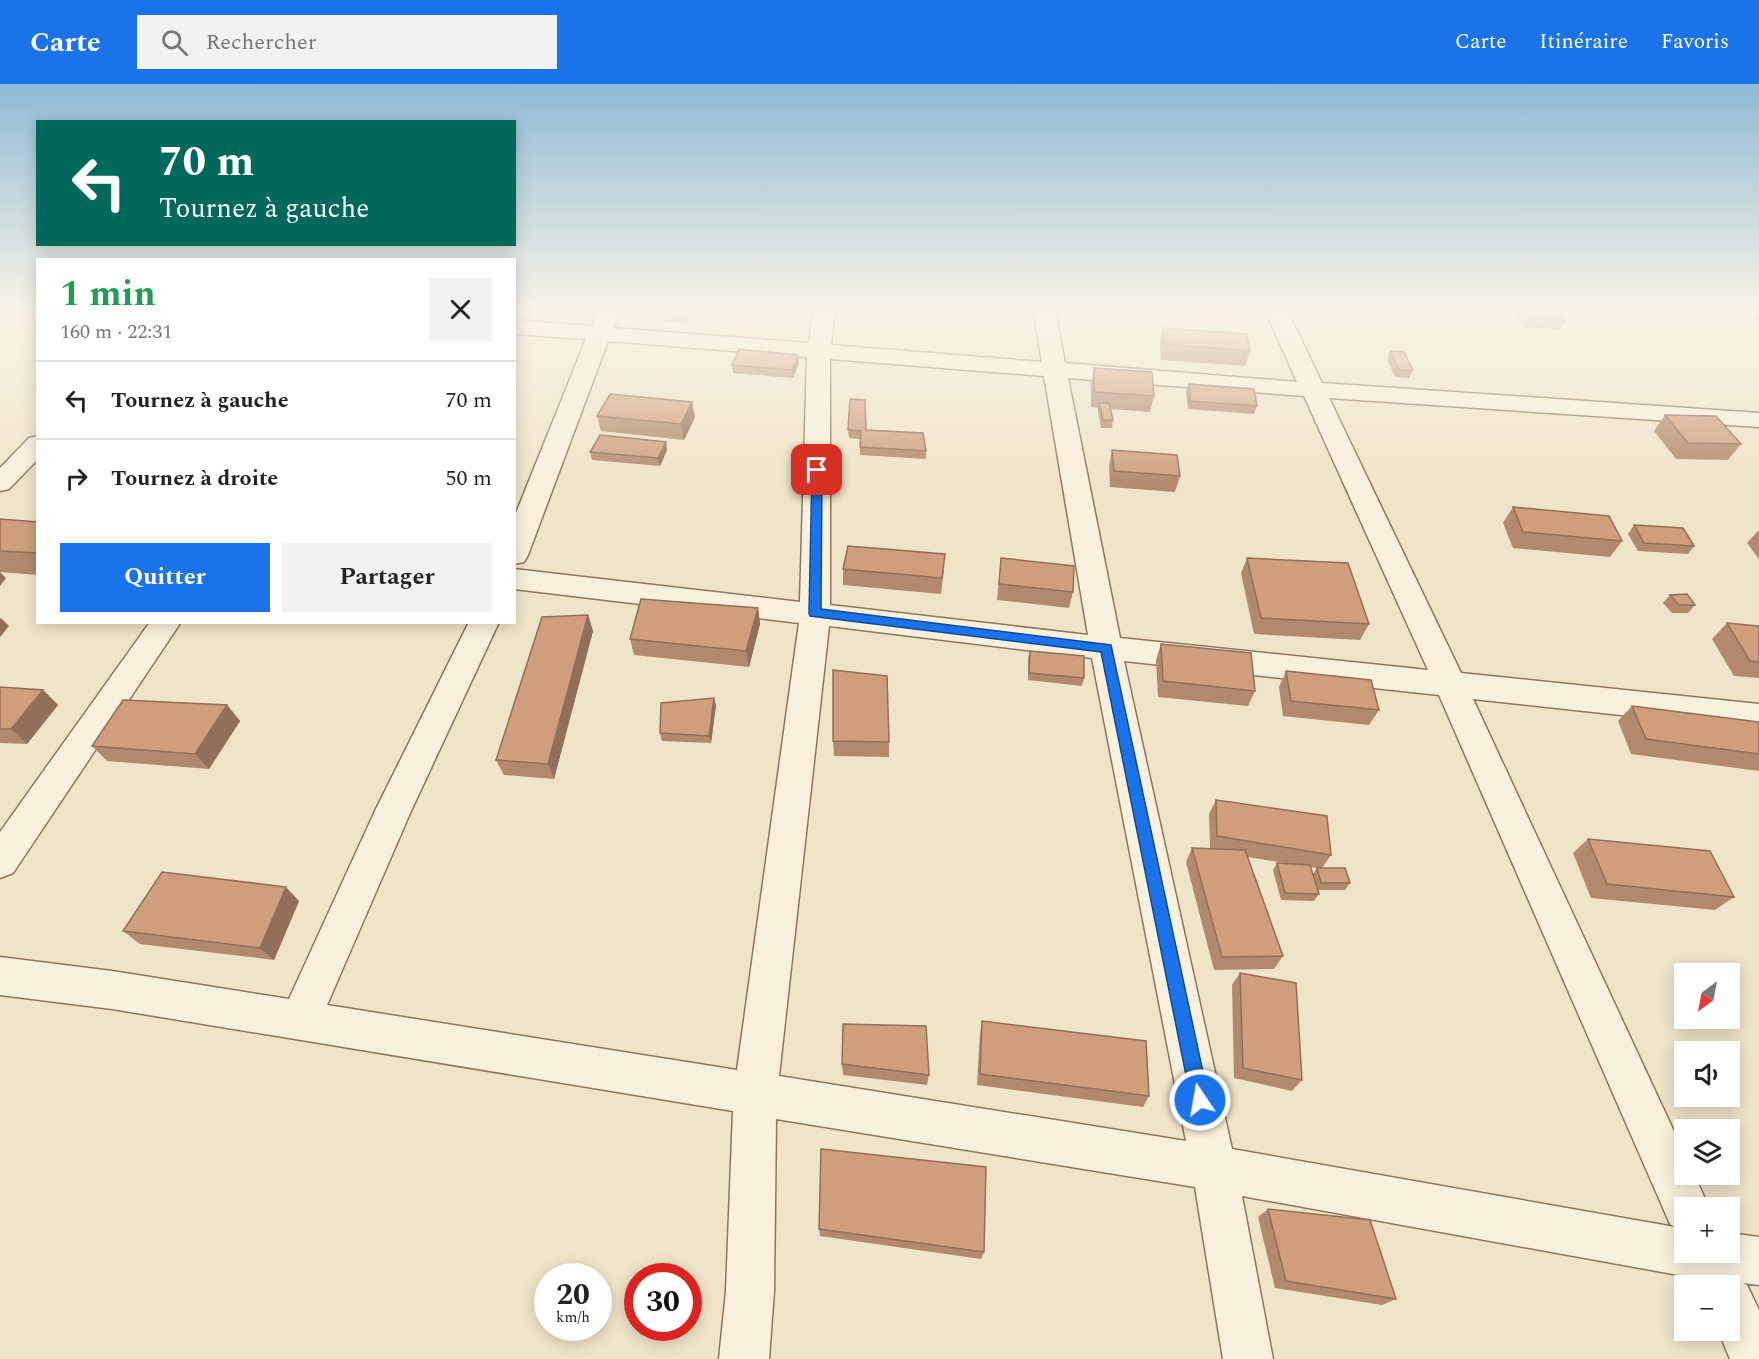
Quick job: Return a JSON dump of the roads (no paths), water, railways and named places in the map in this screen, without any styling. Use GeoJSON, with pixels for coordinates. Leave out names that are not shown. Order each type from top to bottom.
{"type":"FeatureCollection","features":[{"type":"Feature","properties":{"kind":"street"},"geometry":{"type":"LineString","coordinates":[[516,550],[585,370]]}},
{"type":"Feature","properties":{"kind":"street"},"geometry":{"type":"LineString","coordinates":[[744,1359],[750,1291],[755,1094],[815,613],[819,370]]}},
{"type":"Feature","properties":{"kind":"street"},"geometry":{"type":"LineString","coordinates":[[1051,370],[1759,420]]}},
{"type":"Feature","properties":{"kind":"street"},"geometry":{"type":"LineString","coordinates":[[1057,370],[1106,648],[1214,1168],[1248,1359]]}},
{"type":"Feature","properties":{"kind":"street"},"geometry":{"type":"LineString","coordinates":[[1304,370],[1450,684],[1681,1197]]}},
{"type":"Feature","properties":{"kind":"street"},"geometry":{"type":"LineString","coordinates":[[0,483],[36,445]]}},
{"type":"Feature","properties":{"kind":"street"},"geometry":{"type":"LineString","coordinates":[[516,579],[1106,648],[1759,717]]}},
{"type":"Feature","properties":{"kind":"street"},"geometry":{"type":"LineString","coordinates":[[0,862],[165,624]]}},
{"type":"Feature","properties":{"kind":"street"},"geometry":{"type":"LineString","coordinates":[[300,1020],[393,812],[483,624]]}},
{"type":"Feature","properties":{"kind":"street"},"geometry":{"type":"LineString","coordinates":[[0,976],[112,990],[1214,1168],[1674,1255]]}},
{"type":"Feature","properties":{"kind":"street"},"geometry":{"type":"LineString","coordinates":[[1740,1261],[1759,1261]]}},
{"type":"Feature","properties":{"kind":"street"},"geometry":{"type":"LineString","coordinates":[[1740,1324],[1756,1359]]}}]}
